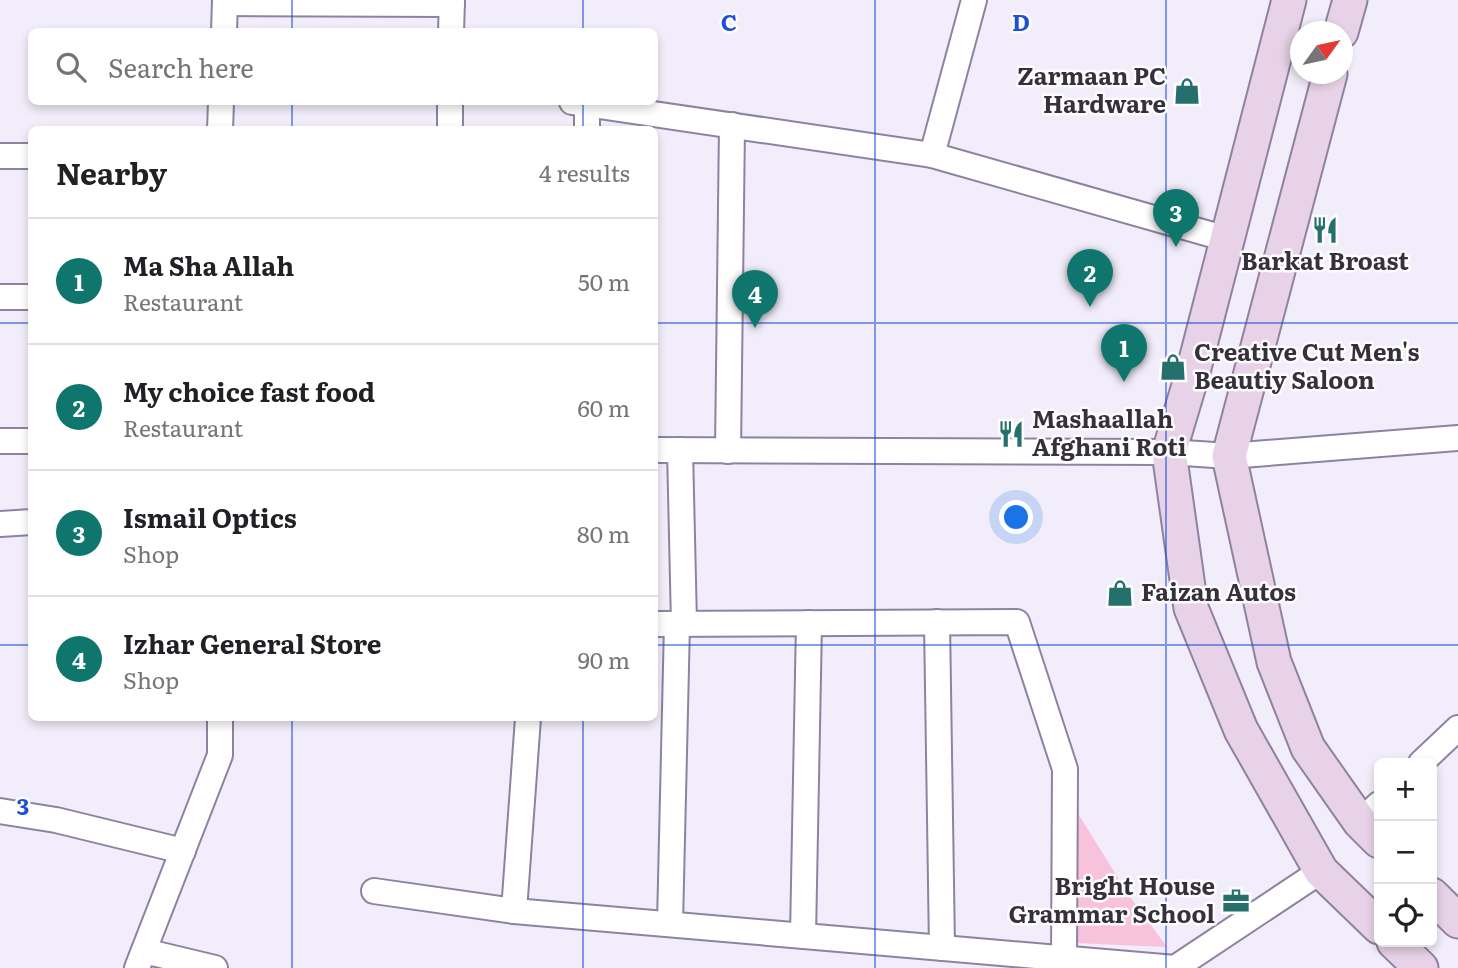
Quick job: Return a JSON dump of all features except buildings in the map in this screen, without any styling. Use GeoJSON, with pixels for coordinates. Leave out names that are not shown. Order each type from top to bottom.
{"type":"FeatureCollection","features":[{"type":"Feature","properties":{"kind":"main road"},"geometry":{"type":"LineString","coordinates":[[1289,0],[1169,452],[1191,608],[1241,730],[1321,871],[1374,923]]}},
{"type":"Feature","properties":{"kind":"main road"},"geometry":{"type":"LineString","coordinates":[[1345,21],[1350,0]]}},
{"type":"Feature","properties":{"kind":"main road"},"geometry":{"type":"LineString","coordinates":[[1327,84],[1229,456],[1274,662],[1307,748],[1373,822]]}},
{"type":"Feature","properties":{"kind":"main road"},"geometry":{"type":"LineString","coordinates":[[1437,900],[1458,921]]}},
{"type":"Feature","properties":{"kind":"main road"},"geometry":{"type":"LineString","coordinates":[[1399,947],[1421,968]]}},
{"type":"Feature","properties":{"kind":"street"},"geometry":{"type":"LineString","coordinates":[[932,155],[974,0]]}},
{"type":"Feature","properties":{"kind":"street"},"geometry":{"type":"LineString","coordinates":[[224,28],[225,2],[452,2],[451,28]]}},
{"type":"Feature","properties":{"kind":"street"},"geometry":{"type":"LineString","coordinates":[[220,126],[221,105]]}},
{"type":"Feature","properties":{"kind":"street"},"geometry":{"type":"LineString","coordinates":[[450,105],[450,126]]}},
{"type":"Feature","properties":{"kind":"street"},"geometry":{"type":"LineString","coordinates":[[581,105],[586,126]]}},
{"type":"Feature","properties":{"kind":"street"},"geometry":{"type":"LineString","coordinates":[[594,105],[932,155],[1227,239]]}},
{"type":"Feature","properties":{"kind":"street"},"geometry":{"type":"LineString","coordinates":[[729,451],[732,125]]}},
{"type":"Feature","properties":{"kind":"street"},"geometry":{"type":"LineString","coordinates":[[0,156],[28,156]]}},
{"type":"Feature","properties":{"kind":"street"},"geometry":{"type":"LineString","coordinates":[[0,297],[28,297]]}},
{"type":"Feature","properties":{"kind":"street"},"geometry":{"type":"LineString","coordinates":[[658,450],[1169,452],[1229,456],[1458,438]]}},
{"type":"Feature","properties":{"kind":"street"},"geometry":{"type":"LineString","coordinates":[[0,441],[28,441]]}},
{"type":"Feature","properties":{"kind":"street"},"geometry":{"type":"LineString","coordinates":[[670,924],[672,624],[680,450]]}},
{"type":"Feature","properties":{"kind":"street"},"geometry":{"type":"LineString","coordinates":[[0,524],[28,522]]}},
{"type":"Feature","properties":{"kind":"street"},"geometry":{"type":"LineString","coordinates":[[937,622],[942,948]]}},
{"type":"Feature","properties":{"kind":"street"},"geometry":{"type":"LineString","coordinates":[[672,624],[1017,622],[1065,769],[1064,958]]}},
{"type":"Feature","properties":{"kind":"street"},"geometry":{"type":"LineString","coordinates":[[803,936],[809,623]]}},
{"type":"Feature","properties":{"kind":"street"},"geometry":{"type":"LineString","coordinates":[[215,968],[141,959],[220,755],[220,721]]}},
{"type":"Feature","properties":{"kind":"street"},"geometry":{"type":"LineString","coordinates":[[514,911],[528,721]]}},
{"type":"Feature","properties":{"kind":"street"},"geometry":{"type":"LineString","coordinates":[[1426,758],[1458,728]]}},
{"type":"Feature","properties":{"kind":"street"},"geometry":{"type":"LineString","coordinates":[[0,811],[56,820],[183,851]]}},
{"type":"Feature","properties":{"kind":"street"},"geometry":{"type":"LineString","coordinates":[[374,891],[514,911],[1175,968],[1321,871]]}},
{"type":"Feature","properties":{"kind":"shaded area"},"geometry":{"type":"Polygon","coordinates":[[[1074,807],[1126,891],[1167,947],[1073,943],[1074,807]]]}},
{"type":"Feature","properties":{"kind":"place","name":"Zarmaan PC Hardware"},"geometry":{"type":"Point","coordinates":[1187,91]}},
{"type":"Feature","properties":{"kind":"place","name":"Barkat Broast"},"geometry":{"type":"Point","coordinates":[1325,230]}},
{"type":"Feature","properties":{"kind":"place","name":"Ismail Optics"},"geometry":{"type":"Point","coordinates":[1176,247]}},
{"type":"Feature","properties":{"kind":"place","name":"My choice fast food"},"geometry":{"type":"Point","coordinates":[1090,307]}},
{"type":"Feature","properties":{"kind":"place","name":"Izhar General Store"},"geometry":{"type":"Point","coordinates":[755,328]}},
{"type":"Feature","properties":{"kind":"place","name":"Creative Cut Men's Beautiy Saloon"},"geometry":{"type":"Point","coordinates":[1173,367]}},
{"type":"Feature","properties":{"kind":"place","name":"Ma Sha Allah"},"geometry":{"type":"Point","coordinates":[1124,382]}},
{"type":"Feature","properties":{"kind":"place","name":"Mashaallah Afghani Roti"},"geometry":{"type":"Point","coordinates":[1011,434]}},
{"type":"Feature","properties":{"kind":"place","name":"Faizan Autos"},"geometry":{"type":"Point","coordinates":[1120,593]}},
{"type":"Feature","properties":{"kind":"place","name":"Bright House Grammar School"},"geometry":{"type":"Point","coordinates":[1236,901]}}]}
